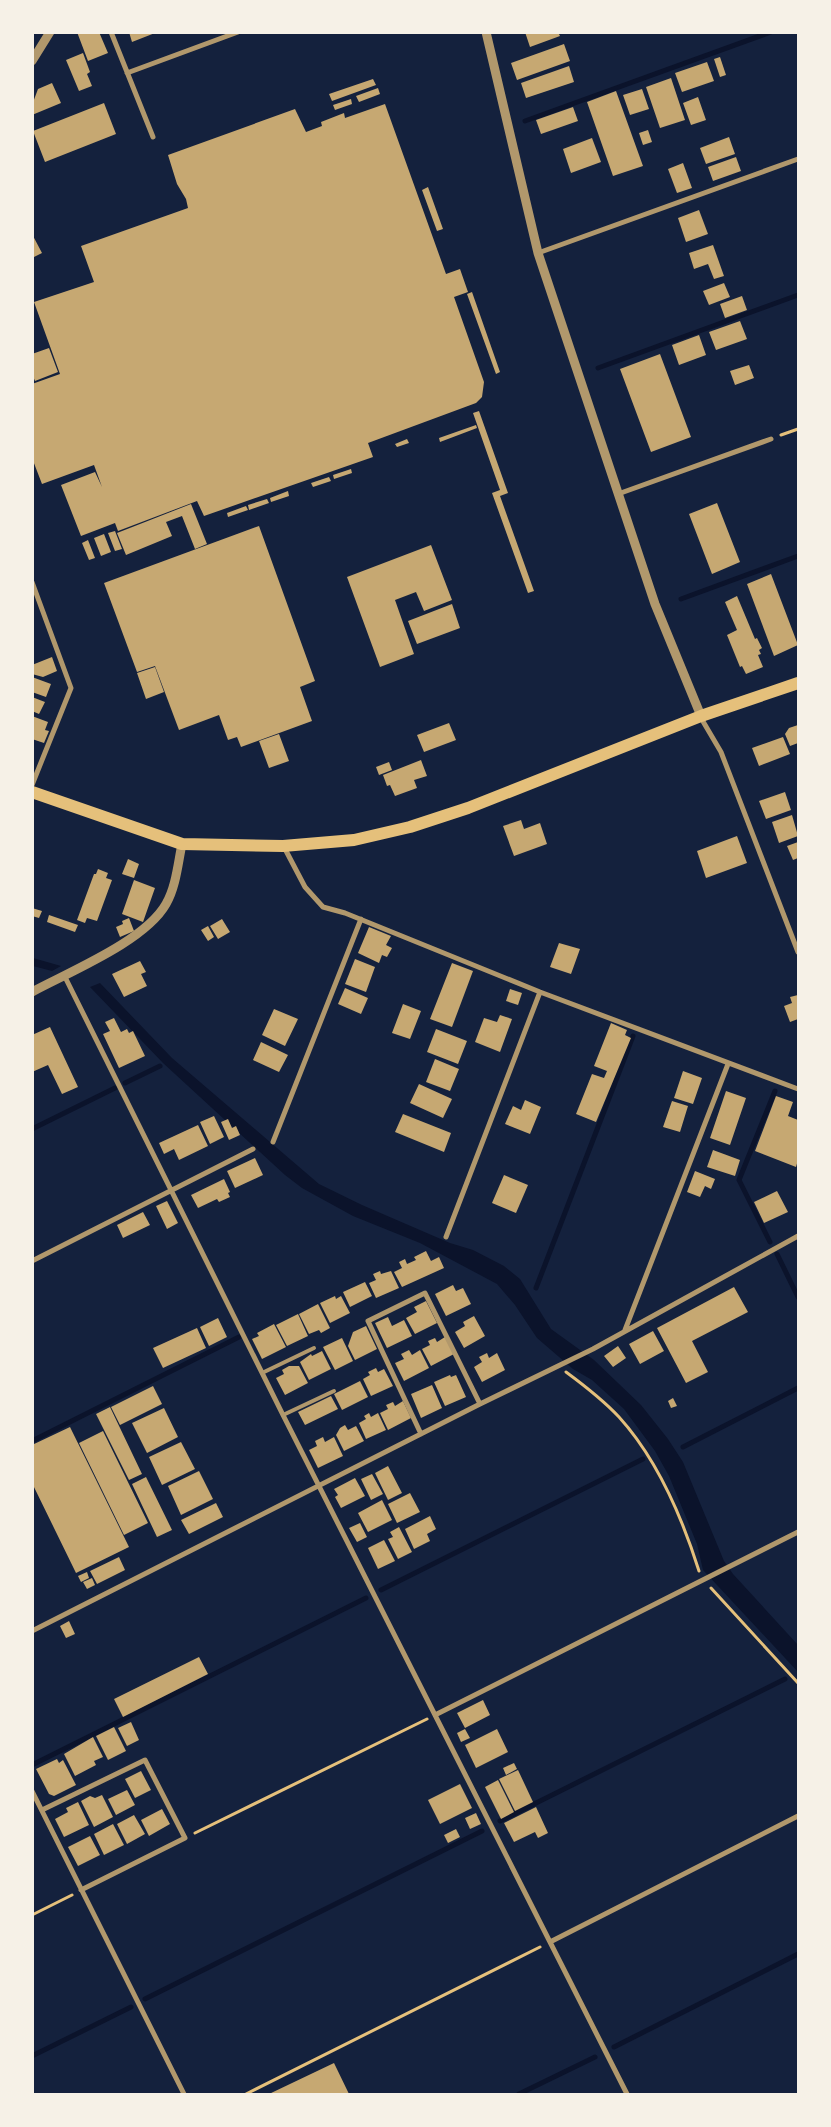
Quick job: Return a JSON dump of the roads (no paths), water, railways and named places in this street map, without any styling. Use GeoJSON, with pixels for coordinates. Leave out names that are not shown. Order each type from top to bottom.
{"type":"FeatureCollection","features":[{"type":"Feature","properties":{"kind":"main road"},"geometry":{"type":"LineString","coordinates":[[32,792],[182,844],[283,846],[354,840],[410,827],[468,808],[701,716],[798,683]]}},
{"type":"Feature","properties":{"kind":"street"},"geometry":{"type":"LineString","coordinates":[[32,61],[50,32]]}},
{"type":"Feature","properties":{"kind":"street"},"geometry":{"type":"LineString","coordinates":[[111,32],[153,137]]}},
{"type":"Feature","properties":{"kind":"street"},"geometry":{"type":"LineString","coordinates":[[127,73],[238,32]]}},
{"type":"Feature","properties":{"kind":"street"},"geometry":{"type":"LineString","coordinates":[[486,32],[538,254],[655,604],[701,716],[721,752],[796,936],[798,952]]}},
{"type":"Feature","properties":{"kind":"street"},"geometry":{"type":"LineString","coordinates":[[538,254],[798,159]]}},
{"type":"Feature","properties":{"kind":"street"},"geometry":{"type":"LineString","coordinates":[[618,494],[771,439]]}},
{"type":"Feature","properties":{"kind":"street"},"geometry":{"type":"LineString","coordinates":[[32,582],[71,688],[32,785]]}},
{"type":"Feature","properties":{"kind":"street"},"geometry":{"type":"LineString","coordinates":[[32,992],[136,936],[159,916],[168,902],[182,844]]}},
{"type":"Feature","properties":{"kind":"street"},"geometry":{"type":"LineString","coordinates":[[283,846],[305,886],[323,907],[361,919],[540,992],[798,1089]]}},
{"type":"Feature","properties":{"kind":"street"},"geometry":{"type":"LineString","coordinates":[[273,1142],[361,919]]}},
{"type":"Feature","properties":{"kind":"street"},"geometry":{"type":"LineString","coordinates":[[64,975],[283,1415],[627,2094]]}},
{"type":"Feature","properties":{"kind":"street"},"geometry":{"type":"LineString","coordinates":[[446,1237],[540,992]]}},
{"type":"Feature","properties":{"kind":"street"},"geometry":{"type":"LineString","coordinates":[[625,1330],[728,1064]]}},
{"type":"Feature","properties":{"kind":"street"},"geometry":{"type":"LineString","coordinates":[[32,1260],[253,1149]]}},
{"type":"Feature","properties":{"kind":"street"},"geometry":{"type":"LineString","coordinates":[[32,1631],[592,1349],[798,1236]]}},
{"type":"Feature","properties":{"kind":"street"},"geometry":{"type":"LineString","coordinates":[[421,1434],[368,1321],[425,1293],[480,1404]]}},
{"type":"Feature","properties":{"kind":"street"},"geometry":{"type":"LineString","coordinates":[[435,1715],[798,1532]]}},
{"type":"Feature","properties":{"kind":"street"},"geometry":{"type":"LineString","coordinates":[[42,1810],[145,1760],[185,1838],[81,1890]]}},
{"type":"Feature","properties":{"kind":"street"},"geometry":{"type":"LineString","coordinates":[[32,1792],[184,2094]]}},
{"type":"Feature","properties":{"kind":"street"},"geometry":{"type":"LineString","coordinates":[[550,1942],[798,1816]]}},
{"type":"Feature","properties":{"kind":"lane"},"geometry":{"type":"LineString","coordinates":[[262,1373],[314,1348]]}},
{"type":"Feature","properties":{"kind":"lane"},"geometry":{"type":"LineString","coordinates":[[283,1415],[334,1390]]}},
{"type":"Feature","properties":{"kind":"water"},"geometry":{"type":"Polygon","coordinates":[[[32,958],[61,966],[52,971],[33,966],[32,958]]]}},
{"type":"Feature","properties":{"kind":"water"},"geometry":{"type":"Polygon","coordinates":[[[100,983],[172,1058],[319,1184],[450,1243],[473,1250],[504,1266],[520,1279],[551,1329],[594,1360],[641,1405],[668,1439],[683,1462],[724,1561],[733,1574],[798,1645],[798,1672],[703,1570],[697,1544],[669,1476],[655,1451],[624,1409],[592,1380],[573,1369],[537,1338],[515,1305],[497,1284],[420,1243],[353,1216],[302,1188],[285,1175],[163,1063],[90,987],[100,983]]]}},
{"type":"Feature","properties":{"kind":"waterway"},"geometry":{"type":"LineString","coordinates":[[525,121],[771,32]]}},
{"type":"Feature","properties":{"kind":"waterway"},"geometry":{"type":"LineString","coordinates":[[598,368],[798,295]]}},
{"type":"Feature","properties":{"kind":"waterway"},"geometry":{"type":"LineString","coordinates":[[681,599],[798,556]]}},
{"type":"Feature","properties":{"kind":"waterway"},"geometry":{"type":"LineString","coordinates":[[536,1288],[633,1036]]}},
{"type":"Feature","properties":{"kind":"waterway"},"geometry":{"type":"LineString","coordinates":[[125,1083],[160,1066]]}},
{"type":"Feature","properties":{"kind":"waterway"},"geometry":{"type":"LineString","coordinates":[[32,1129],[115,1088]]}},
{"type":"Feature","properties":{"kind":"waterway"},"geometry":{"type":"LineString","coordinates":[[770,1242],[739,1180],[775,1091]]}},
{"type":"Feature","properties":{"kind":"waterway"},"geometry":{"type":"LineString","coordinates":[[777,1254],[798,1297]]}},
{"type":"Feature","properties":{"kind":"waterway"},"geometry":{"type":"LineString","coordinates":[[32,1441],[239,1337]]}},
{"type":"Feature","properties":{"kind":"waterway"},"geometry":{"type":"LineString","coordinates":[[683,1447],[798,1388]]}},
{"type":"Feature","properties":{"kind":"waterway"},"geometry":{"type":"LineString","coordinates":[[381,1590],[643,1459]]}},
{"type":"Feature","properties":{"kind":"waterway"},"geometry":{"type":"LineString","coordinates":[[32,1765],[366,1598]]}},
{"type":"Feature","properties":{"kind":"waterway"},"geometry":{"type":"LineString","coordinates":[[500,1821],[785,1679]]}},
{"type":"Feature","properties":{"kind":"waterway"},"geometry":{"type":"LineString","coordinates":[[145,1999],[482,1831]]}},
{"type":"Feature","properties":{"kind":"waterway"},"geometry":{"type":"LineString","coordinates":[[614,2047],[798,1954]]}},
{"type":"Feature","properties":{"kind":"waterway"},"geometry":{"type":"LineString","coordinates":[[32,2056],[131,2007]]}},
{"type":"Feature","properties":{"kind":"waterway"},"geometry":{"type":"LineString","coordinates":[[519,2094],[595,2057]]}}]}
